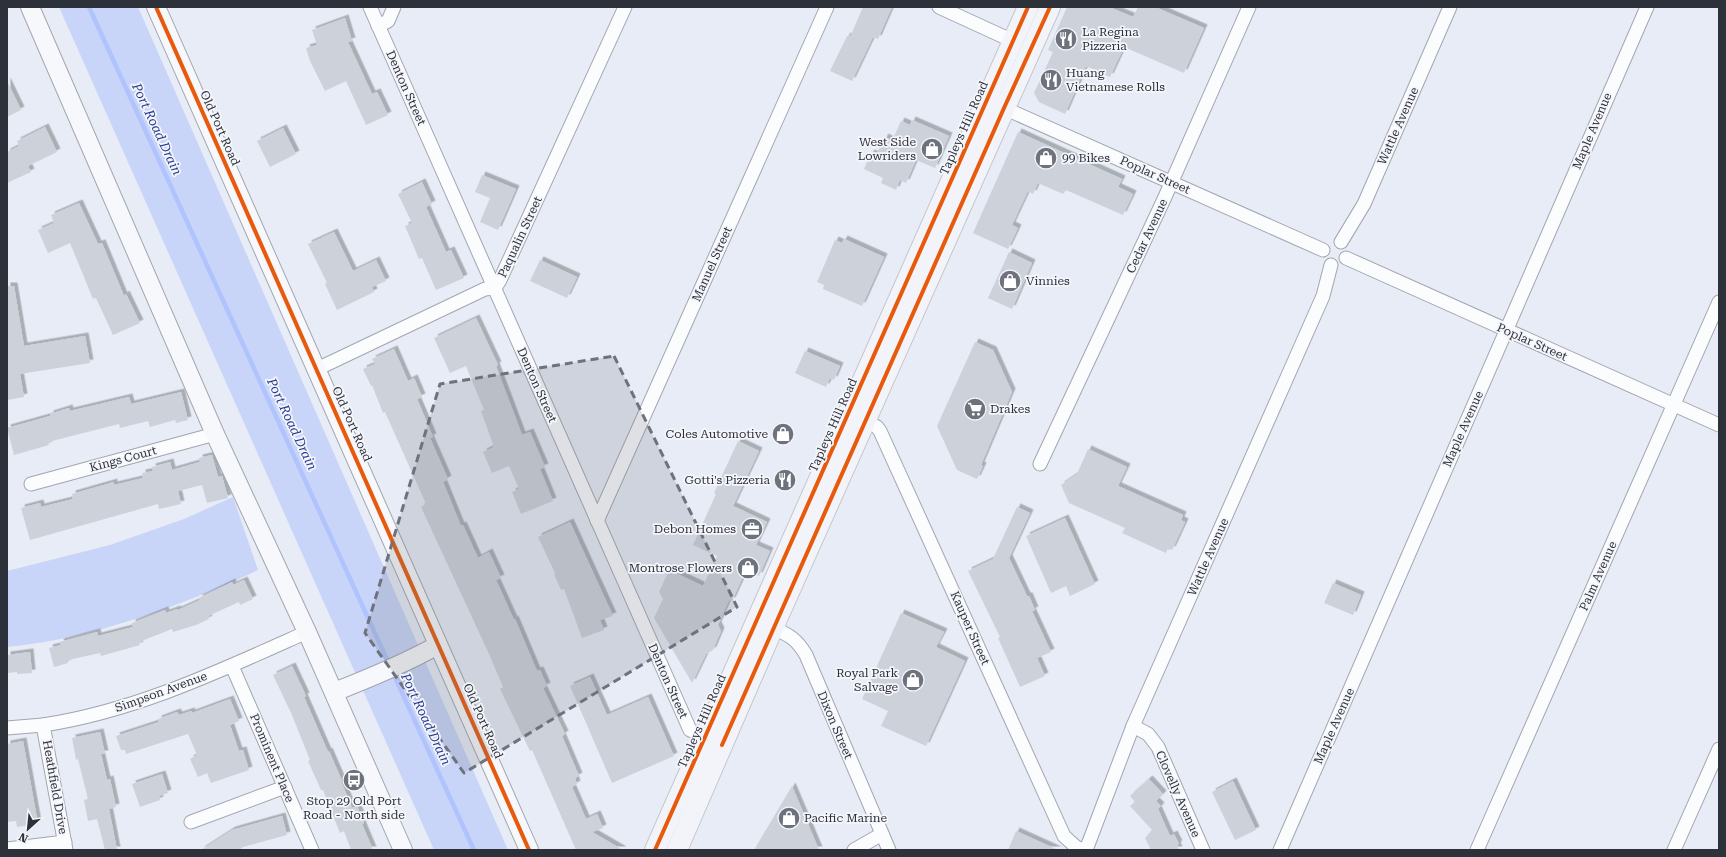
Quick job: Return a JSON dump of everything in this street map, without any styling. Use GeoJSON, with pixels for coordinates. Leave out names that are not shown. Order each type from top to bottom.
{"type":"FeatureCollection","features":[{"type":"Feature","properties":{"kind":"main road"},"geometry":{"type":"LineString","coordinates":[[30,7],[215,434],[307,632],[403,850]]}},
{"type":"Feature","properties":{"kind":"main road","name":"Old Port Road"},"geometry":{"type":"LineString","coordinates":[[156,7],[529,850]]}},
{"type":"Feature","properties":{"kind":"main road","name":"Tapleys Hill Road"},"geometry":{"type":"LineString","coordinates":[[995,104],[1013,41],[1028,7]]}},
{"type":"Feature","properties":{"kind":"main road","name":"Tapleys Hill Road"},"geometry":{"type":"LineString","coordinates":[[655,850],[714,741],[995,104],[1050,7]]}},
{"type":"Feature","properties":{"kind":"main road"},"geometry":{"type":"LineString","coordinates":[[334,692],[404,664],[438,645]]}},
{"type":"Feature","properties":{"kind":"main road","name":"Tapleys Hill Road"},"geometry":{"type":"LineString","coordinates":[[677,850],[714,741]]}},
{"type":"Feature","properties":{"kind":"street","name":"Denton Street"},"geometry":{"type":"LineString","coordinates":[[370,7],[690,730],[714,741]]}},
{"type":"Feature","properties":{"kind":"street"},"geometry":{"type":"LineString","coordinates":[[378,26],[388,21],[394,7]]}},
{"type":"Feature","properties":{"kind":"street","name":"Paqualin Street"},"geometry":{"type":"LineString","coordinates":[[317,369],[485,289],[495,288],[502,276],[625,7]]}},
{"type":"Feature","properties":{"kind":"street","name":"Manuel Street"},"geometry":{"type":"LineString","coordinates":[[598,521],[827,7]]}},
{"type":"Feature","properties":{"kind":"street"},"geometry":{"type":"LineString","coordinates":[[939,7],[1013,41]]}},
{"type":"Feature","properties":{"kind":"street","name":"Cedar Avenue"},"geometry":{"type":"LineString","coordinates":[[1040,464],[1172,182],[1249,7]]}},
{"type":"Feature","properties":{"kind":"street","name":"Wattle Avenue"},"geometry":{"type":"LineString","coordinates":[[1341,242],[1364,204],[1450,7]]}},
{"type":"Feature","properties":{"kind":"street","name":"Maple Avenue"},"geometry":{"type":"LineString","coordinates":[[1280,850],[1646,7]]}},
{"type":"Feature","properties":{"kind":"street","name":"Poplar Street"},"geometry":{"type":"LineString","coordinates":[[995,104],[1323,250]]}},
{"type":"Feature","properties":{"kind":"street"},"geometry":{"type":"LineString","coordinates":[[1341,242],[1347,251],[1346,258],[1340,265],[1331,265],[1323,257],[1323,250],[1327,243],[1341,242]]}},
{"type":"Feature","properties":{"kind":"street","name":"Poplar Street"},"geometry":{"type":"LineString","coordinates":[[1346,258],[1719,425]]}},
{"type":"Feature","properties":{"kind":"street","name":"Wattle Avenue"},"geometry":{"type":"LineString","coordinates":[[1086,850],[1133,726],[1324,296],[1331,265]]}},
{"type":"Feature","properties":{"kind":"street","name":"Palm Avenue"},"geometry":{"type":"LineString","coordinates":[[1477,850],[1719,302]]}},
{"type":"Feature","properties":{"kind":"street","name":"Kauper Street"},"geometry":{"type":"LineString","coordinates":[[858,416],[877,427],[880,431],[1064,836],[1076,847],[1082,850]]}},
{"type":"Feature","properties":{"kind":"street","name":"Kings Court"},"geometry":{"type":"LineString","coordinates":[[31,484],[215,434]]}},
{"type":"Feature","properties":{"kind":"street","name":"Dixon Street"},"geometry":{"type":"LineString","coordinates":[[766,624],[791,636],[800,644],[889,850]]}},
{"type":"Feature","properties":{"kind":"street","name":"Simpson Avenue"},"geometry":{"type":"LineString","coordinates":[[7,728],[43,725],[105,712],[163,694],[232,666],[307,632]]}},
{"type":"Feature","properties":{"kind":"street","name":"Prominent Place"},"geometry":{"type":"LineString","coordinates":[[232,666],[312,850]]}},
{"type":"Feature","properties":{"kind":"street","name":"Heathfield Drive"},"geometry":{"type":"LineString","coordinates":[[43,725],[65,846]]}},
{"type":"Feature","properties":{"kind":"street","name":"Clovelly Avenue"},"geometry":{"type":"LineString","coordinates":[[1133,726],[1148,734],[1158,747],[1203,850]]}},
{"type":"Feature","properties":{"kind":"street"},"geometry":{"type":"LineString","coordinates":[[1674,850],[1719,749]]}},
{"type":"Feature","properties":{"kind":"street"},"geometry":{"type":"LineString","coordinates":[[191,822],[284,787]]}},
{"type":"Feature","properties":{"kind":"street"},"geometry":{"type":"LineString","coordinates":[[854,850],[882,834]]}},
{"type":"Feature","properties":{"kind":"street"},"geometry":{"type":"LineString","coordinates":[[7,849],[65,846]]}},
{"type":"Feature","properties":{"kind":"highlighted area"},"geometry":{"type":"Polygon","coordinates":[[[614,356],[737,607],[464,773],[365,633],[440,384],[614,356]]]}},
{"type":"Feature","properties":{"kind":"shaded area"},"geometry":{"type":"Polygon","coordinates":[[[59,7],[138,7],[508,850],[434,850],[59,7]]]}},
{"type":"Feature","properties":{"kind":"shaded area"},"geometry":{"type":"Polygon","coordinates":[[[233,497],[258,570],[167,608],[103,629],[71,637],[7,647],[7,571],[110,545],[184,519],[233,497]]]}},
{"type":"Feature","properties":{"kind":"building"},"geometry":{"type":"Polygon","coordinates":[[[863,7],[892,7],[878,39],[873,37],[852,81],[830,71],[847,36],[850,37],[863,7]]]}},
{"type":"Feature","properties":{"kind":"building"},"geometry":{"type":"Polygon","coordinates":[[[1067,7],[1109,7],[1133,17],[1138,7],[1155,7],[1204,28],[1184,73],[1124,47],[1110,77],[1086,66],[1065,114],[1039,102],[1034,93],[1053,52],[1048,50],[1067,7]]]}},
{"type":"Feature","properties":{"kind":"building"},"geometry":{"type":"Polygon","coordinates":[[[345,18],[352,41],[348,42],[372,94],[377,92],[388,115],[366,125],[346,81],[325,91],[310,61],[306,48],[317,45],[312,30],[345,18]]]}},
{"type":"Feature","properties":{"kind":"building"},"geometry":{"type":"Polygon","coordinates":[[[7,81],[21,110],[7,117],[7,81]]]}},
{"type":"Feature","properties":{"kind":"building"},"geometry":{"type":"Polygon","coordinates":[[[912,120],[949,136],[935,168],[916,160],[906,183],[900,180],[896,190],[881,183],[883,178],[864,169],[871,153],[876,155],[885,137],[892,141],[901,121],[910,125],[912,120]]]}},
{"type":"Feature","properties":{"kind":"building"},"geometry":{"type":"Polygon","coordinates":[[[45,127],[57,152],[28,166],[31,172],[7,183],[7,152],[19,146],[17,141],[45,127]]]}},
{"type":"Feature","properties":{"kind":"building"},"geometry":{"type":"Polygon","coordinates":[[[283,128],[296,154],[270,167],[257,141],[283,128]]]}},
{"type":"Feature","properties":{"kind":"building"},"geometry":{"type":"Polygon","coordinates":[[[1018,132],[1122,179],[1118,187],[1133,194],[1123,215],[1066,190],[1063,194],[1038,183],[1033,194],[1028,191],[1012,225],[1018,228],[1008,249],[973,233],[1018,132]]]}},
{"type":"Feature","properties":{"kind":"building"},"geometry":{"type":"Polygon","coordinates":[[[482,175],[516,189],[498,230],[480,222],[490,198],[475,192],[482,175]]]}},
{"type":"Feature","properties":{"kind":"building"},"geometry":{"type":"Polygon","coordinates":[[[422,182],[432,204],[426,207],[446,252],[451,250],[464,278],[436,290],[422,258],[419,259],[405,226],[412,223],[398,194],[422,182]]]}},
{"type":"Feature","properties":{"kind":"building"},"geometry":{"type":"Polygon","coordinates":[[[79,203],[98,244],[102,243],[124,296],[126,294],[140,323],[113,335],[96,298],[93,299],[70,243],[48,253],[38,230],[54,223],[51,215],[79,203]]]}},
{"type":"Feature","properties":{"kind":"building"},"geometry":{"type":"Polygon","coordinates":[[[334,232],[353,271],[376,260],[386,281],[372,287],[374,292],[337,310],[325,284],[327,283],[308,244],[334,232]]]}},
{"type":"Feature","properties":{"kind":"building"},"geometry":{"type":"Polygon","coordinates":[[[844,239],[884,257],[862,306],[823,289],[824,285],[817,282],[835,240],[842,243],[844,239]]]}},
{"type":"Feature","properties":{"kind":"building","name":"Vinnies"},"geometry":{"type":"Polygon","coordinates":[[[1009,252],[1032,263],[1012,309],[988,298],[1009,252]]]}},
{"type":"Feature","properties":{"kind":"building"},"geometry":{"type":"Polygon","coordinates":[[[540,260],[577,277],[567,298],[530,281],[540,260]]]}},
{"type":"Feature","properties":{"kind":"building"},"geometry":{"type":"Polygon","coordinates":[[[7,286],[14,286],[24,346],[85,336],[90,363],[20,374],[24,397],[7,400],[7,286]]]}},
{"type":"Feature","properties":{"kind":"building"},"geometry":{"type":"Polygon","coordinates":[[[476,318],[498,365],[496,366],[522,435],[530,432],[545,467],[540,469],[553,501],[521,514],[512,492],[519,489],[509,466],[492,473],[483,452],[494,447],[481,411],[484,410],[466,366],[450,373],[434,338],[476,318]]]}},
{"type":"Feature","properties":{"kind":"building","name":"Drakes"},"geometry":{"type":"Polygon","coordinates":[[[975,342],[993,350],[1012,392],[981,465],[983,466],[977,479],[957,470],[937,426],[975,342]]]}},
{"type":"Feature","properties":{"kind":"building"},"geometry":{"type":"Polygon","coordinates":[[[394,349],[408,381],[414,378],[422,397],[417,399],[433,437],[430,438],[448,479],[443,482],[461,526],[463,525],[478,558],[489,552],[501,578],[496,580],[514,620],[515,619],[537,671],[540,670],[547,686],[543,688],[565,734],[562,736],[579,776],[575,778],[577,784],[572,787],[586,819],[597,814],[603,828],[592,832],[623,850],[576,850],[532,750],[530,751],[500,689],[503,687],[489,654],[421,507],[426,504],[385,412],[383,413],[372,385],[371,386],[363,369],[375,364],[372,359],[394,349]]]}},
{"type":"Feature","properties":{"kind":"building"},"geometry":{"type":"Polygon","coordinates":[[[805,351],[840,366],[834,380],[830,378],[826,387],[795,373],[805,351]]]}},
{"type":"Feature","properties":{"kind":"building"},"geometry":{"type":"Polygon","coordinates":[[[181,392],[188,420],[176,423],[175,420],[150,427],[148,421],[120,428],[119,424],[48,442],[49,445],[14,455],[7,428],[50,416],[50,414],[69,408],[70,411],[129,397],[131,404],[181,392]]]}},
{"type":"Feature","properties":{"kind":"building"},"geometry":{"type":"Polygon","coordinates":[[[738,441],[759,451],[733,506],[767,522],[756,545],[770,551],[759,576],[746,570],[732,601],[729,600],[718,625],[721,631],[713,650],[706,654],[692,683],[654,618],[663,599],[659,592],[669,570],[703,586],[717,556],[693,545],[716,494],[714,493],[738,441]]]}},
{"type":"Feature","properties":{"kind":"building"},"geometry":{"type":"Polygon","coordinates":[[[1088,449],[1127,467],[1118,486],[1183,515],[1181,520],[1185,522],[1172,550],[1168,548],[1166,553],[1122,533],[1125,528],[1069,503],[1061,485],[1077,474],[1088,449]]]}},
{"type":"Feature","properties":{"kind":"building"},"geometry":{"type":"Polygon","coordinates":[[[212,455],[218,477],[222,476],[228,498],[207,503],[202,485],[178,491],[181,504],[159,509],[158,504],[30,540],[21,508],[40,503],[41,507],[73,499],[72,494],[114,482],[114,485],[143,478],[142,473],[153,471],[152,467],[170,462],[172,470],[200,462],[199,458],[212,455]]]}},
{"type":"Feature","properties":{"kind":"building"},"geometry":{"type":"Polygon","coordinates":[[[1017,507],[1030,513],[1009,558],[1027,596],[1029,596],[1035,610],[1032,611],[1051,652],[1037,658],[1045,676],[1020,687],[998,638],[1000,637],[968,571],[993,559],[1017,507]]]}},
{"type":"Feature","properties":{"kind":"building"},"geometry":{"type":"Polygon","coordinates":[[[1065,518],[1095,584],[1070,596],[1066,586],[1051,593],[1026,536],[1065,518]]]}},
{"type":"Feature","properties":{"kind":"building"},"geometry":{"type":"Polygon","coordinates":[[[570,522],[613,616],[600,620],[604,630],[582,638],[564,589],[561,590],[554,574],[555,573],[538,537],[570,522]]]}},
{"type":"Feature","properties":{"kind":"building"},"geometry":{"type":"Polygon","coordinates":[[[244,580],[253,599],[240,605],[239,602],[208,616],[209,619],[196,625],[173,632],[172,629],[139,642],[140,645],[101,656],[100,653],[68,660],[68,663],[54,667],[49,648],[61,645],[60,642],[97,632],[98,636],[133,627],[132,623],[165,610],[166,613],[177,609],[178,610],[200,600],[199,598],[232,582],[233,585],[244,580]]]}},
{"type":"Feature","properties":{"kind":"building"},"geometry":{"type":"Polygon","coordinates":[[[1333,583],[1361,595],[1353,615],[1324,603],[1333,583]]]}},
{"type":"Feature","properties":{"kind":"building","name":"Royal Park Salvage"},"geometry":{"type":"Polygon","coordinates":[[[901,613],[944,632],[936,647],[965,661],[926,746],[881,726],[888,711],[862,699],[901,613]]]}},
{"type":"Feature","properties":{"kind":"building"},"geometry":{"type":"Polygon","coordinates":[[[30,652],[32,673],[7,673],[7,655],[30,652]]]}},
{"type":"Feature","properties":{"kind":"building"},"geometry":{"type":"Polygon","coordinates":[[[292,666],[306,696],[304,697],[342,781],[352,808],[357,806],[364,823],[362,824],[373,850],[351,850],[344,831],[340,833],[323,790],[321,790],[308,761],[310,760],[292,715],[273,675],[292,666]]]}},
{"type":"Feature","properties":{"kind":"building"},"geometry":{"type":"Polygon","coordinates":[[[590,677],[607,715],[648,697],[674,756],[612,783],[570,686],[590,677]]]}},
{"type":"Feature","properties":{"kind":"building"},"geometry":{"type":"Polygon","coordinates":[[[230,699],[239,721],[230,725],[239,751],[243,750],[249,770],[211,783],[207,773],[198,777],[190,759],[197,755],[188,734],[126,754],[125,750],[121,750],[116,736],[159,722],[158,719],[177,712],[179,715],[191,711],[192,713],[230,699]]]}},
{"type":"Feature","properties":{"kind":"building"},"geometry":{"type":"Polygon","coordinates":[[[100,732],[105,754],[101,754],[107,780],[110,779],[116,807],[109,809],[117,850],[105,850],[97,819],[88,821],[84,800],[88,799],[78,759],[76,760],[72,738],[100,732]]]}},
{"type":"Feature","properties":{"kind":"building"},"geometry":{"type":"Polygon","coordinates":[[[23,741],[38,824],[17,827],[16,821],[7,822],[7,744],[23,741]]]}},
{"type":"Feature","properties":{"kind":"building"},"geometry":{"type":"Polygon","coordinates":[[[162,774],[168,793],[159,796],[160,800],[140,807],[132,784],[162,774]]]}},
{"type":"Feature","properties":{"kind":"building"},"geometry":{"type":"Polygon","coordinates":[[[1149,779],[1163,794],[1156,801],[1161,806],[1158,809],[1170,836],[1174,834],[1179,844],[1177,845],[1179,850],[1151,850],[1145,838],[1152,830],[1130,806],[1135,802],[1130,796],[1149,779]]]}},
{"type":"Feature","properties":{"kind":"building"},"geometry":{"type":"Polygon","coordinates":[[[1233,781],[1256,830],[1235,840],[1212,792],[1233,781]]]}},
{"type":"Feature","properties":{"kind":"building","name":"Pacific Marine"},"geometry":{"type":"Polygon","coordinates":[[[792,786],[819,850],[754,850],[792,786]]]}},
{"type":"Feature","properties":{"kind":"building"},"geometry":{"type":"Polygon","coordinates":[[[282,816],[287,835],[243,847],[239,850],[201,850],[232,830],[282,816]]]}},
{"type":"Feature","properties":{"kind":"building"},"geometry":{"type":"Polygon","coordinates":[[[1016,831],[1058,850],[1008,850],[1016,831]]]}},
{"type":"Feature","properties":{"kind":"waterway","name":"Port Road Drain"},"geometry":{"type":"LineString","coordinates":[[89,7],[389,664]]}},
{"type":"Feature","properties":{"kind":"waterway","name":"Port Road Drain"},"geometry":{"type":"LineString","coordinates":[[392,671],[474,850]]}},
{"type":"Feature","properties":{"kind":"cycle path"},"geometry":{"type":"LineString","coordinates":[[156,7],[529,850]]}},
{"type":"Feature","properties":{"kind":"cycle path"},"geometry":{"type":"LineString","coordinates":[[655,850],[1028,7]]}},
{"type":"Feature","properties":{"kind":"cycle path"},"geometry":{"type":"LineString","coordinates":[[722,745],[1050,7]]}},
{"type":"Feature","properties":{"kind":"place","name":"La Regina Pizzeria"},"geometry":{"type":"Point","coordinates":[1066,39]}},
{"type":"Feature","properties":{"kind":"place","name":"Huang Vietnamese Rolls"},"geometry":{"type":"Point","coordinates":[1051,80]}},
{"type":"Feature","properties":{"kind":"place","name":"West Side Lowriders"},"geometry":{"type":"Point","coordinates":[932,149]}},
{"type":"Feature","properties":{"kind":"place","name":"99 Bikes"},"geometry":{"type":"Point","coordinates":[1046,158]}},
{"type":"Feature","properties":{"kind":"place","name":"Vinnies"},"geometry":{"type":"Point","coordinates":[1010,281]}},
{"type":"Feature","properties":{"kind":"place","name":"Drakes"},"geometry":{"type":"Point","coordinates":[975,409]}},
{"type":"Feature","properties":{"kind":"place","name":"Coles Automotive"},"geometry":{"type":"Point","coordinates":[783,434]}},
{"type":"Feature","properties":{"kind":"place","name":"Gotti's Pizzeria"},"geometry":{"type":"Point","coordinates":[785,480]}},
{"type":"Feature","properties":{"kind":"place","name":"Debon Homes"},"geometry":{"type":"Point","coordinates":[752,529]}},
{"type":"Feature","properties":{"kind":"place","name":"Montrose Flowers"},"geometry":{"type":"Point","coordinates":[748,568]}},
{"type":"Feature","properties":{"kind":"place","name":"Royal Park Salvage"},"geometry":{"type":"Point","coordinates":[913,680]}},
{"type":"Feature","properties":{"kind":"place","name":"Stop 29 Old Port Road - North side"},"geometry":{"type":"Point","coordinates":[354,780]}},
{"type":"Feature","properties":{"kind":"place","name":"Pacific Marine"},"geometry":{"type":"Point","coordinates":[789,818]}}]}
